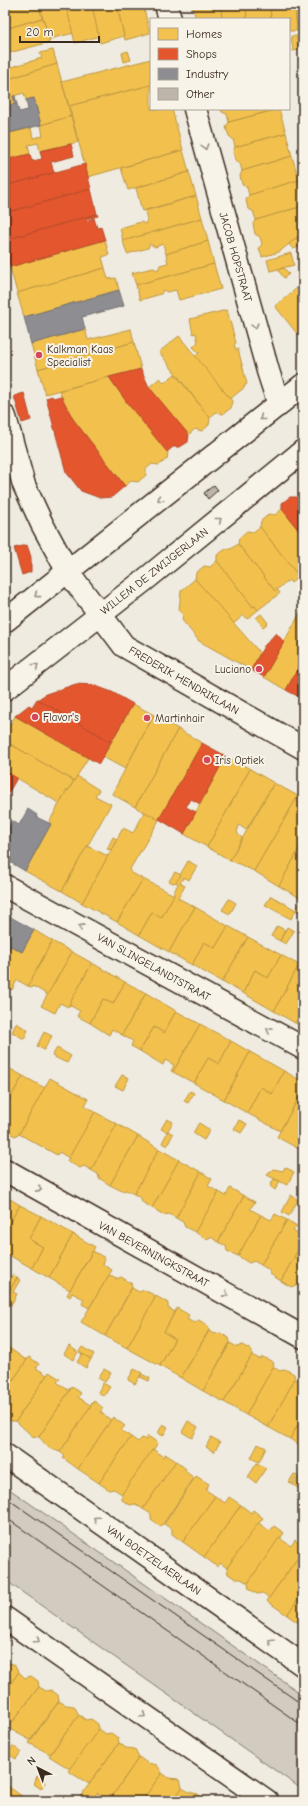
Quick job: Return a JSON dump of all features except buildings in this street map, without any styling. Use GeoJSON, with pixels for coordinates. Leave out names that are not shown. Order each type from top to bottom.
{"type":"FeatureCollection","features":[{"type":"Feature","properties":{"kind":"street"},"geometry":{"type":"LineString","coordinates":[[166,5],[170,18]]}},
{"type":"Feature","properties":{"kind":"street","name":"JACOB HOPSTRAAT"},"geometry":{"type":"LineString","coordinates":[[195,110],[268,371],[279,404]]}},
{"type":"Feature","properties":{"kind":"street"},"geometry":{"type":"LineString","coordinates":[[5,621],[303,385]]}},
{"type":"Feature","properties":{"kind":"street","name":"FREDERIK HENDRIKLAAN"},"geometry":{"type":"LineString","coordinates":[[5,417],[24,485],[68,572],[101,613],[124,646],[303,748]]}},
{"type":"Feature","properties":{"kind":"street","name":"WILLEM DE ZWIJGERLAAN"},"geometry":{"type":"LineString","coordinates":[[5,690],[146,579],[303,452]]}},
{"type":"Feature","properties":{"kind":"street","name":"VAN SLINGELANDTSTRAAT"},"geometry":{"type":"LineString","coordinates":[[5,886],[303,1048]]}},
{"type":"Feature","properties":{"kind":"street","name":"VAN BEVERNINGKSTRAAT"},"geometry":{"type":"LineString","coordinates":[[5,1170],[303,1337]]}},
{"type":"Feature","properties":{"kind":"street","name":"VAN BOETZELAERLAAN"},"geometry":{"type":"LineString","coordinates":[[5,1455],[303,1665]]}},
{"type":"Feature","properties":{"kind":"street"},"geometry":{"type":"LineString","coordinates":[[5,1618],[256,1797]]}},
{"type":"Feature","properties":{"kind":"shaded area"},"geometry":{"type":"Polygon","coordinates":[[[5,1486],[303,1695],[303,1790],[5,1580],[5,1486]]]}},
{"type":"Feature","properties":{"kind":"tram line"},"geometry":{"type":"LineString","coordinates":[[5,1497],[303,1705]]}},
{"type":"Feature","properties":{"kind":"tram line"},"geometry":{"type":"LineString","coordinates":[[5,1517],[303,1726]]}},
{"type":"Feature","properties":{"kind":"place","name":"Kalkman Kaas Specialist"},"geometry":{"type":"Point","coordinates":[39,355]}},
{"type":"Feature","properties":{"kind":"place","name":"Luciano"},"geometry":{"type":"Point","coordinates":[259,669]}},
{"type":"Feature","properties":{"kind":"place","name":"Flavor's"},"geometry":{"type":"Point","coordinates":[35,717]}},
{"type":"Feature","properties":{"kind":"place","name":"Martinhair"},"geometry":{"type":"Point","coordinates":[147,718]}},
{"type":"Feature","properties":{"kind":"place","name":"Iris Optiek"},"geometry":{"type":"Point","coordinates":[207,760]}}]}
